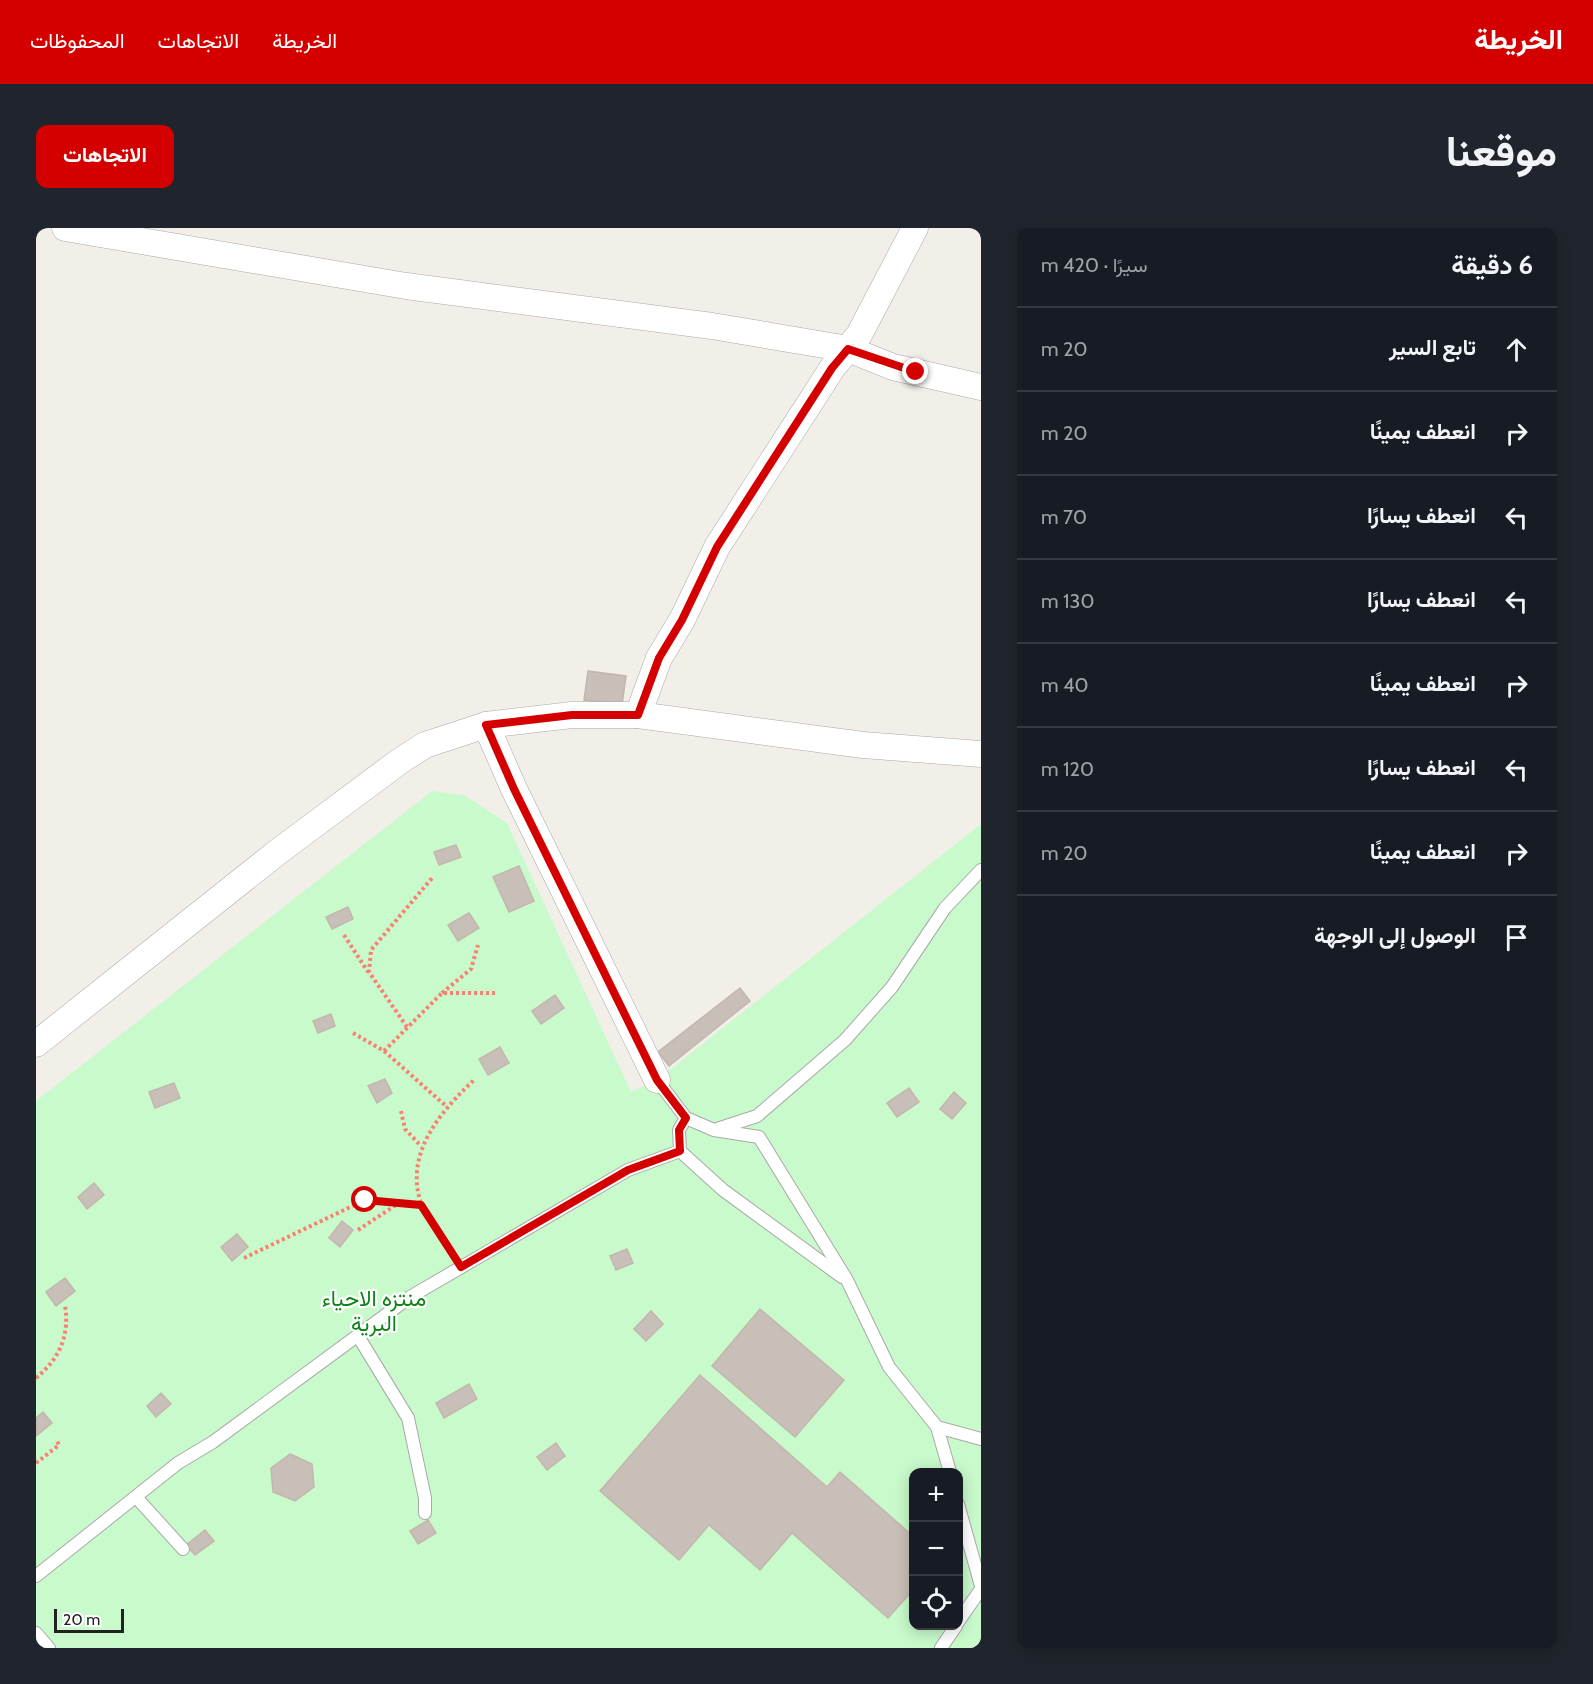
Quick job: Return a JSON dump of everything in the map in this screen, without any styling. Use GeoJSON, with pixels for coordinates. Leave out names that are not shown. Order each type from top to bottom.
{"type":"FeatureCollection","features":[{"type":"Feature","properties":{"kind":"street"},"geometry":{"type":"LineString","coordinates":[[65,228],[406,286],[712,326],[848,349],[893,366],[981,387]]}},
{"type":"Feature","properties":{"kind":"street"},"geometry":{"type":"LineString","coordinates":[[638,715],[659,658],[682,620],[717,547],[832,368],[848,349],[875,306],[915,228]]}},
{"type":"Feature","properties":{"kind":"street"},"geometry":{"type":"LineString","coordinates":[[36,1044],[279,851],[400,761],[425,745],[486,725],[572,715],[638,715],[863,745],[981,754]]}},
{"type":"Feature","properties":{"kind":"street"},"geometry":{"type":"LineString","coordinates":[[486,725],[519,799],[657,1080]]}},
{"type":"Feature","properties":{"kind":"lane"},"geometry":{"type":"LineString","coordinates":[[714,1130],[757,1116],[845,1040],[892,987],[945,908],[981,870]]}},
{"type":"Feature","properties":{"kind":"lane"},"geometry":{"type":"LineString","coordinates":[[657,1080],[686,1118],[714,1130],[759,1137],[847,1280],[889,1367],[937,1427],[949,1468]]}},
{"type":"Feature","properties":{"kind":"lane"},"geometry":{"type":"LineString","coordinates":[[686,1118],[679,1130],[680,1151],[723,1190],[847,1280]]}},
{"type":"Feature","properties":{"kind":"lane"},"geometry":{"type":"LineString","coordinates":[[36,1576],[135,1497],[410,1297],[628,1170],[680,1151]]}},
{"type":"Feature","properties":{"kind":"lane"},"geometry":{"type":"LineString","coordinates":[[358,1336],[408,1418],[425,1498],[425,1513]]}},
{"type":"Feature","properties":{"kind":"lane"},"geometry":{"type":"LineString","coordinates":[[937,1427],[981,1439]]}},
{"type":"Feature","properties":{"kind":"lane"},"geometry":{"type":"LineString","coordinates":[[135,1497],[183,1549]]}},
{"type":"Feature","properties":{"kind":"lane"},"geometry":{"type":"LineString","coordinates":[[963,1522],[981,1588],[963,1615]]}},
{"type":"Feature","properties":{"kind":"lane"},"geometry":{"type":"LineString","coordinates":[[941,1648],[953,1630]]}},
{"type":"Feature","properties":{"kind":"lane"},"geometry":{"type":"LineString","coordinates":[[36,1633],[49,1648]]}},
{"type":"Feature","properties":{"kind":"path"},"geometry":{"type":"LineString","coordinates":[[369,972],[371,950],[433,877]]}},
{"type":"Feature","properties":{"kind":"path"},"geometry":{"type":"LineString","coordinates":[[344,935],[407,1027]]}},
{"type":"Feature","properties":{"kind":"path"},"geometry":{"type":"LineString","coordinates":[[384,1051],[441,993],[471,969],[478,945]]}},
{"type":"Feature","properties":{"kind":"path"},"geometry":{"type":"LineString","coordinates":[[441,993],[496,993]]}},
{"type":"Feature","properties":{"kind":"path"},"geometry":{"type":"LineString","coordinates":[[353,1033],[384,1051],[446,1106]]}},
{"type":"Feature","properties":{"kind":"path"},"geometry":{"type":"LineString","coordinates":[[461,1267],[421,1205],[417,1187],[421,1146],[446,1106],[475,1079]]}},
{"type":"Feature","properties":{"kind":"path"},"geometry":{"type":"LineString","coordinates":[[401,1111],[405,1130],[421,1146]]}},
{"type":"Feature","properties":{"kind":"path"},"geometry":{"type":"LineString","coordinates":[[244,1258],[365,1200],[421,1205]]}},
{"type":"Feature","properties":{"kind":"path"},"geometry":{"type":"LineString","coordinates":[[358,1230],[399,1203]]}},
{"type":"Feature","properties":{"kind":"path"},"geometry":{"type":"LineString","coordinates":[[36,1378],[56,1358],[63,1343],[68,1323],[65,1306]]}},
{"type":"Feature","properties":{"kind":"path"},"geometry":{"type":"LineString","coordinates":[[36,1463],[59,1445],[56,1439]]}},
{"type":"Feature","properties":{"kind":"green space","name":"منتزه الاحياء البرية"},"geometry":{"type":"Polygon","coordinates":[[[432,791],[464,795],[507,823],[631,1092],[657,1080],[981,824],[981,1648],[36,1648],[36,1101],[432,791]]]}},
{"type":"Feature","properties":{"kind":"building"},"geometry":{"type":"Polygon","coordinates":[[[588,671],[626,676],[622,705],[584,700],[588,671]]]}},
{"type":"Feature","properties":{"kind":"building"},"geometry":{"type":"Polygon","coordinates":[[[456,845],[461,857],[439,865],[434,852],[456,845]]]}},
{"type":"Feature","properties":{"kind":"building"},"geometry":{"type":"Polygon","coordinates":[[[519,866],[534,901],[509,912],[493,877],[519,866]]]}},
{"type":"Feature","properties":{"kind":"building"},"geometry":{"type":"Polygon","coordinates":[[[348,907],[353,919],[332,929],[326,917],[348,907]]]}},
{"type":"Feature","properties":{"kind":"building"},"geometry":{"type":"Polygon","coordinates":[[[469,913],[479,928],[458,941],[448,925],[469,913]]]}},
{"type":"Feature","properties":{"kind":"building"},"geometry":{"type":"Polygon","coordinates":[[[740,988],[750,1001],[669,1066],[658,1052],[740,988]]]}},
{"type":"Feature","properties":{"kind":"building"},"geometry":{"type":"Polygon","coordinates":[[[555,995],[564,1008],[541,1024],[532,1011],[555,995]]]}},
{"type":"Feature","properties":{"kind":"building"},"geometry":{"type":"Polygon","coordinates":[[[331,1014],[335,1026],[318,1033],[313,1021],[331,1014]]]}},
{"type":"Feature","properties":{"kind":"building"},"geometry":{"type":"Polygon","coordinates":[[[500,1047],[509,1063],[488,1075],[479,1059],[500,1047]]]}},
{"type":"Feature","properties":{"kind":"building"},"geometry":{"type":"Polygon","coordinates":[[[385,1079],[392,1093],[377,1103],[368,1086],[385,1079]]]}},
{"type":"Feature","properties":{"kind":"building"},"geometry":{"type":"Polygon","coordinates":[[[174,1083],[180,1098],[155,1108],[149,1092],[174,1083]]]}},
{"type":"Feature","properties":{"kind":"building"},"geometry":{"type":"Polygon","coordinates":[[[909,1088],[919,1102],[897,1117],[887,1103],[909,1088]]]}},
{"type":"Feature","properties":{"kind":"building"},"geometry":{"type":"Polygon","coordinates":[[[954,1092],[966,1103],[952,1119],[940,1109],[954,1092]]]}},
{"type":"Feature","properties":{"kind":"building"},"geometry":{"type":"Polygon","coordinates":[[[94,1183],[104,1195],[87,1209],[78,1197],[94,1183]]]}},
{"type":"Feature","properties":{"kind":"building"},"geometry":{"type":"Polygon","coordinates":[[[342,1221],[353,1230],[340,1247],[329,1238],[342,1221]]]}},
{"type":"Feature","properties":{"kind":"building"},"geometry":{"type":"Polygon","coordinates":[[[237,1234],[248,1247],[232,1261],[221,1247],[237,1234]]]}},
{"type":"Feature","properties":{"kind":"building"},"geometry":{"type":"Polygon","coordinates":[[[627,1249],[633,1263],[616,1270],[610,1256],[627,1249]]]}},
{"type":"Feature","properties":{"kind":"building"},"geometry":{"type":"Polygon","coordinates":[[[65,1278],[75,1291],[56,1306],[46,1292],[65,1278]]]}},
{"type":"Feature","properties":{"kind":"building"},"geometry":{"type":"Polygon","coordinates":[[[760,1309],[844,1380],[795,1437],[712,1366],[760,1309]]]}},
{"type":"Feature","properties":{"kind":"building"},"geometry":{"type":"Polygon","coordinates":[[[651,1311],[663,1324],[646,1341],[634,1329],[651,1311]]]}},
{"type":"Feature","properties":{"kind":"building"},"geometry":{"type":"Polygon","coordinates":[[[700,1375],[827,1487],[840,1472],[909,1533],[909,1595],[888,1618],[792,1533],[760,1570],[709,1525],[679,1560],[600,1491],[700,1375]]]}},
{"type":"Feature","properties":{"kind":"building"},"geometry":{"type":"Polygon","coordinates":[[[469,1384],[477,1399],[444,1418],[436,1403],[469,1384]]]}},
{"type":"Feature","properties":{"kind":"building"},"geometry":{"type":"Polygon","coordinates":[[[161,1393],[171,1404],[156,1417],[147,1406],[161,1393]]]}},
{"type":"Feature","properties":{"kind":"building"},"geometry":{"type":"Polygon","coordinates":[[[43,1412],[52,1423],[36,1436],[36,1418],[43,1412]]]}},
{"type":"Feature","properties":{"kind":"building"},"geometry":{"type":"Polygon","coordinates":[[[556,1443],[565,1456],[547,1470],[537,1457],[556,1443]]]}},
{"type":"Feature","properties":{"kind":"building"},"geometry":{"type":"Polygon","coordinates":[[[290,1454],[312,1464],[314,1487],[295,1501],[273,1492],[271,1468],[290,1454]]]}},
{"type":"Feature","properties":{"kind":"building"},"geometry":{"type":"Polygon","coordinates":[[[428,1520],[436,1533],[418,1544],[410,1531],[428,1520]]]}},
{"type":"Feature","properties":{"kind":"building"},"geometry":{"type":"Polygon","coordinates":[[[205,1530],[214,1541],[195,1555],[186,1545],[205,1530]]]}},
{"type":"Feature","properties":{"kind":"route"},"geometry":{"type":"LineString","coordinates":[[365,1200],[421,1205],[461,1267],[628,1170],[680,1151],[679,1130],[686,1118],[657,1080],[514,789],[486,725],[541,717],[638,715],[659,658],[682,620],[717,547],[832,368],[848,349],[916,372]]}}]}
